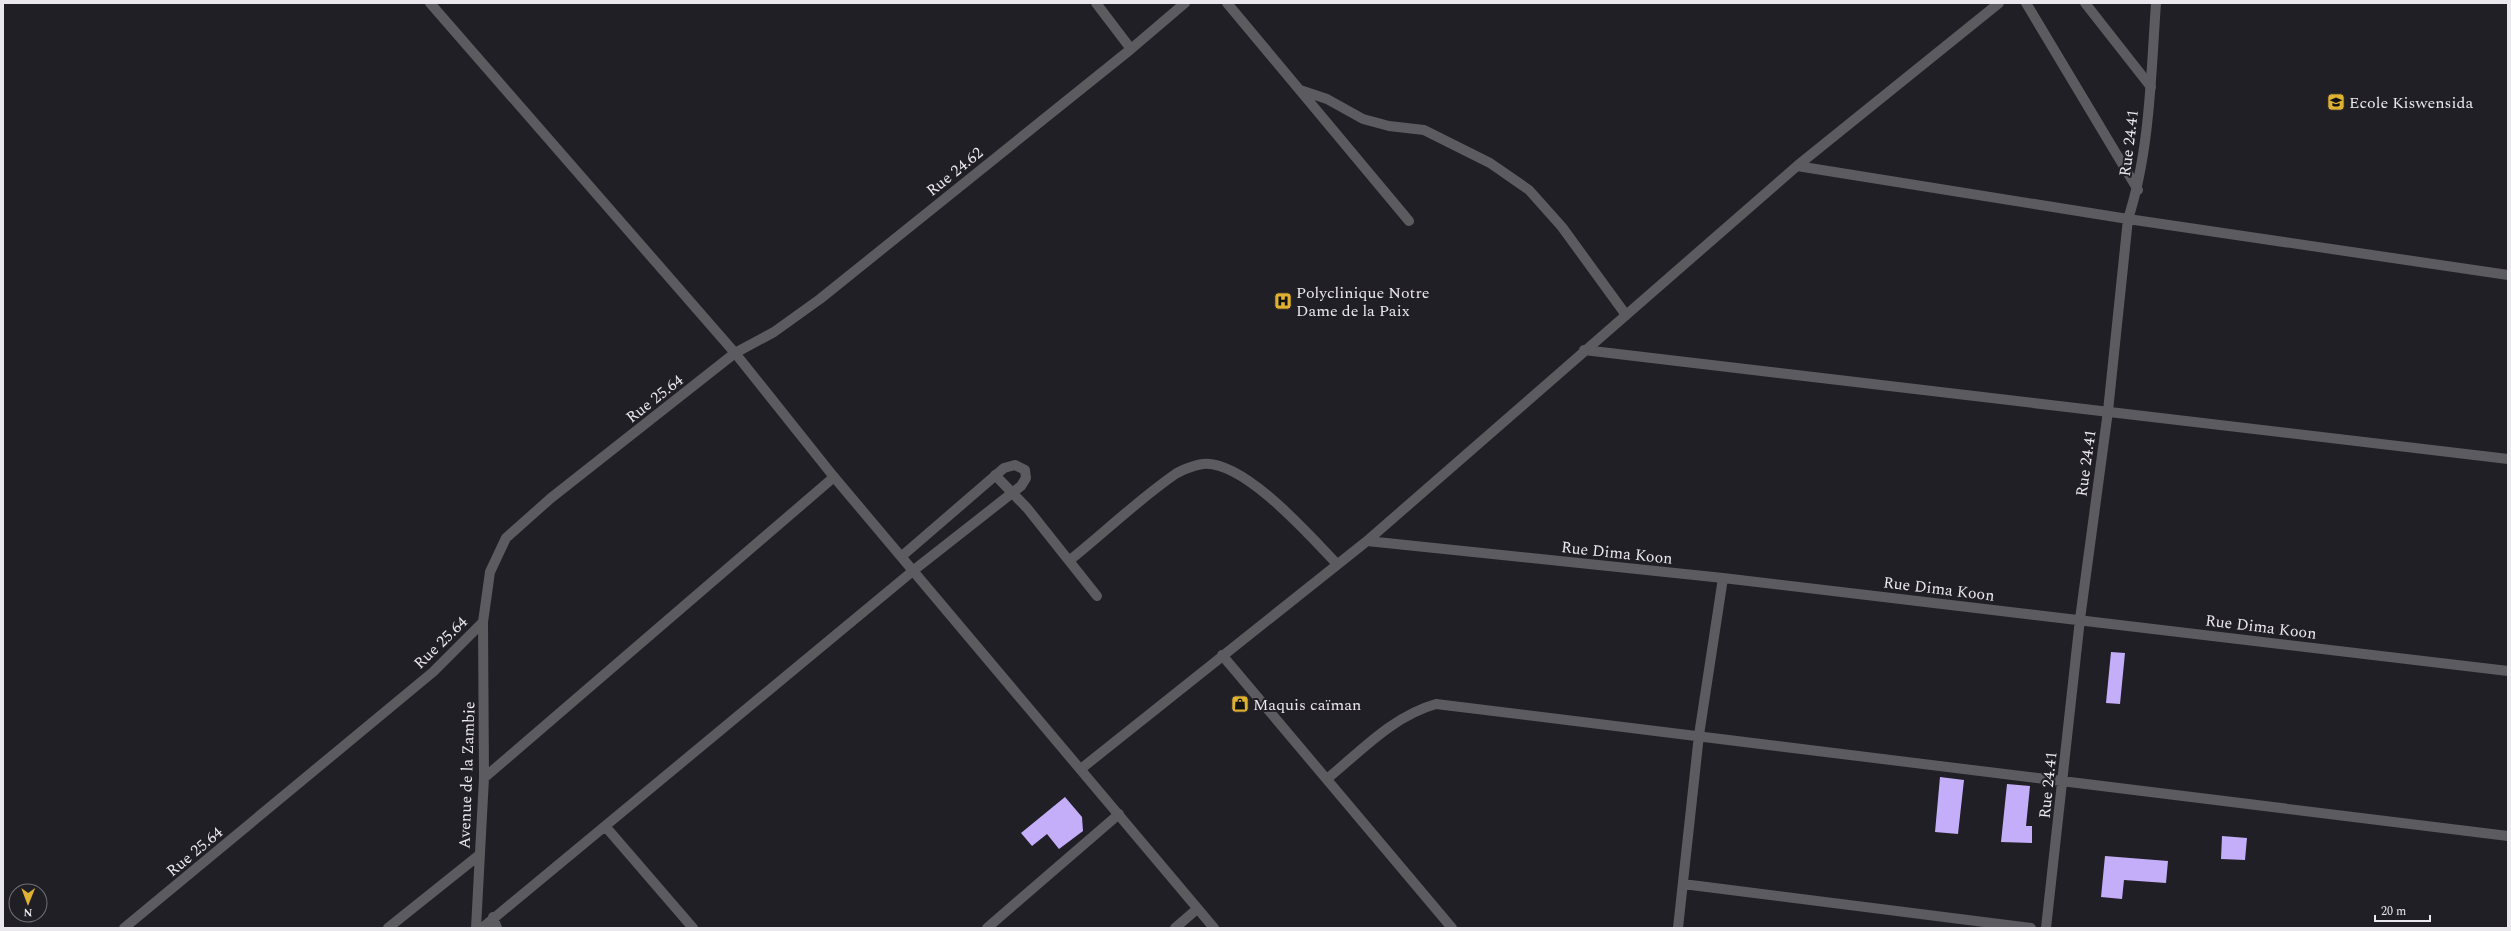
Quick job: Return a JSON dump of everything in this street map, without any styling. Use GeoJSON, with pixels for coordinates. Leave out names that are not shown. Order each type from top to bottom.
{"type":"FeatureCollection","features":[{"type":"Feature","properties":{"kind":"street"},"geometry":{"type":"LineString","coordinates":[[430,3],[735,353],[834,477],[1082,768],[1118,814],[1214,928]]}},
{"type":"Feature","properties":{"kind":"street"},"geometry":{"type":"LineString","coordinates":[[1096,3],[1131,49]]}},
{"type":"Feature","properties":{"kind":"street","name":"Rue 24.62"},"geometry":{"type":"LineString","coordinates":[[735,353],[774,332],[820,299],[1131,49],[1185,3]]}},
{"type":"Feature","properties":{"kind":"street"},"geometry":{"type":"LineString","coordinates":[[1227,3],[1409,221]]}},
{"type":"Feature","properties":{"kind":"street"},"geometry":{"type":"LineString","coordinates":[[1082,768],[1367,541],[1584,350],[1797,166],[1999,3]]}},
{"type":"Feature","properties":{"kind":"street"},"geometry":{"type":"LineString","coordinates":[[2026,3],[2138,190]]}},
{"type":"Feature","properties":{"kind":"street"},"geometry":{"type":"LineString","coordinates":[[2085,3],[2151,87]]}},
{"type":"Feature","properties":{"kind":"street","name":"Rue 24.41"},"geometry":{"type":"LineString","coordinates":[[2046,928],[2080,619],[2108,411],[2128,219],[2138,190],[2151,87],[2156,3]]}},
{"type":"Feature","properties":{"kind":"street"},"geometry":{"type":"LineString","coordinates":[[1300,90],[1327,99],[1363,119],[1388,126],[1424,130],[1490,163],[1529,190],[1562,227],[1626,314]]}},
{"type":"Feature","properties":{"kind":"street"},"geometry":{"type":"LineString","coordinates":[[1797,166],[2128,219],[2508,275]]}},
{"type":"Feature","properties":{"kind":"street"},"geometry":{"type":"LineString","coordinates":[[1584,350],[2108,411],[2508,460]]}},
{"type":"Feature","properties":{"kind":"street","name":"Rue 25.64"},"geometry":{"type":"LineString","coordinates":[[124,928],[433,672],[483,622],[490,572],[506,538],[551,498],[735,353]]}},
{"type":"Feature","properties":{"kind":"street"},"geometry":{"type":"LineString","coordinates":[[1070,560],[1176,474],[1203,464],[1230,470],[1259,489],[1285,509],[1337,564]]}},
{"type":"Feature","properties":{"kind":"street"},"geometry":{"type":"LineString","coordinates":[[482,928],[493,917],[914,570],[1021,486],[1026,478],[1025,470],[1015,465],[1004,468],[902,556]]}},
{"type":"Feature","properties":{"kind":"street"},"geometry":{"type":"LineString","coordinates":[[995,475],[1070,560],[1097,596]]}},
{"type":"Feature","properties":{"kind":"street"},"geometry":{"type":"LineString","coordinates":[[484,778],[834,477]]}},
{"type":"Feature","properties":{"kind":"street","name":"Rue Dima Koon"},"geometry":{"type":"LineString","coordinates":[[1367,541],[1723,578],[2080,619],[2508,671]]}},
{"type":"Feature","properties":{"kind":"street"},"geometry":{"type":"LineString","coordinates":[[1678,928],[1700,735],[1723,578]]}},
{"type":"Feature","properties":{"kind":"street","name":"Avenue de la Zambie"},"geometry":{"type":"LineString","coordinates":[[476,928],[478,856],[484,778],[483,622]]}},
{"type":"Feature","properties":{"kind":"street"},"geometry":{"type":"LineString","coordinates":[[1222,655],[1452,928]]}},
{"type":"Feature","properties":{"kind":"street"},"geometry":{"type":"LineString","coordinates":[[1327,779],[1398,720],[1416,710],[1436,704],[1700,735],[2063,782],[2508,836]]}},
{"type":"Feature","properties":{"kind":"street"},"geometry":{"type":"LineString","coordinates":[[987,928],[1118,814]]}},
{"type":"Feature","properties":{"kind":"street"},"geometry":{"type":"LineString","coordinates":[[605,826],[693,928]]}},
{"type":"Feature","properties":{"kind":"street"},"geometry":{"type":"LineString","coordinates":[[388,928],[478,856]]}},
{"type":"Feature","properties":{"kind":"street"},"geometry":{"type":"LineString","coordinates":[[1683,884],[2031,928]]}},
{"type":"Feature","properties":{"kind":"street"},"geometry":{"type":"LineString","coordinates":[[1174,928],[1197,909]]}},
{"type":"Feature","properties":{"kind":"street"},"geometry":{"type":"LineString","coordinates":[[493,917],[497,928]]}},
{"type":"Feature","properties":{"kind":"building"},"geometry":{"type":"Polygon","coordinates":[[[2111,652],[2125,653],[2120,704],[2106,703],[2111,652]]]}},
{"type":"Feature","properties":{"kind":"building"},"geometry":{"type":"Polygon","coordinates":[[[1940,777],[1964,780],[1958,834],[1935,832],[1940,777]]]}},
{"type":"Feature","properties":{"kind":"building"},"geometry":{"type":"Polygon","coordinates":[[[2007,784],[2030,786],[2026,826],[2032,826],[2032,843],[2001,842],[2007,784]]]}},
{"type":"Feature","properties":{"kind":"building"},"geometry":{"type":"Polygon","coordinates":[[[1065,797],[1082,817],[1083,831],[1059,849],[1047,834],[1032,846],[1021,833],[1065,797]]]}},
{"type":"Feature","properties":{"kind":"building"},"geometry":{"type":"Polygon","coordinates":[[[2222,836],[2247,838],[2245,860],[2221,859],[2222,836]]]}},
{"type":"Feature","properties":{"kind":"building"},"geometry":{"type":"Polygon","coordinates":[[[2105,856],[2168,861],[2166,883],[2124,880],[2122,899],[2101,897],[2105,856]]]}},
{"type":"Feature","properties":{"kind":"place","name":"Ecole Kiswensida"},"geometry":{"type":"Point","coordinates":[2336,102]}},
{"type":"Feature","properties":{"kind":"place","name":"Polyclinique Notre Dame de la Paix"},"geometry":{"type":"Point","coordinates":[1283,301]}},
{"type":"Feature","properties":{"kind":"place","name":"Maquis caïman"},"geometry":{"type":"Point","coordinates":[1240,704]}}]}
